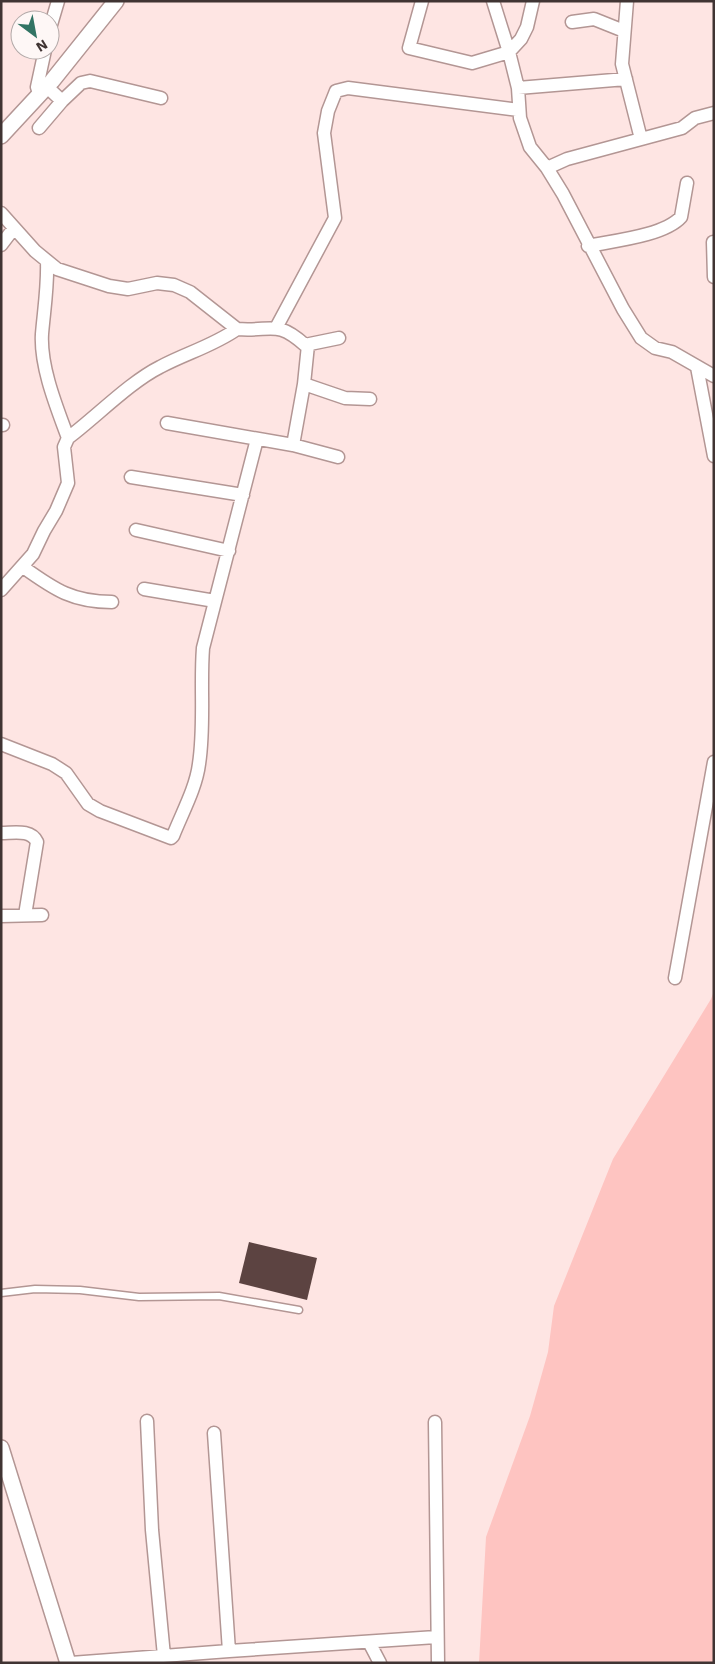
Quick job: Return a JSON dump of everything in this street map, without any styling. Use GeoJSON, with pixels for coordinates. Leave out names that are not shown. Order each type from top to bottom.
{"type":"FeatureCollection","features":[{"type":"Feature","properties":{"kind":"street"},"geometry":{"type":"LineString","coordinates":[[1,136],[116,1]]}},
{"type":"Feature","properties":{"kind":"street"},"geometry":{"type":"LineString","coordinates":[[422,1],[409,48],[472,63],[509,52],[521,39],[527,27],[533,1]]}},
{"type":"Feature","properties":{"kind":"street"},"geometry":{"type":"LineString","coordinates":[[493,1],[509,52],[518,88],[519,110],[530,147],[547,168],[563,194],[588,246],[641,338],[654,348],[672,352],[714,376]]}},
{"type":"Feature","properties":{"kind":"street"},"geometry":{"type":"LineString","coordinates":[[628,1],[622,64],[641,139]]}},
{"type":"Feature","properties":{"kind":"street"},"geometry":{"type":"LineString","coordinates":[[572,22],[594,19],[624,31]]}},
{"type":"Feature","properties":{"kind":"street"},"geometry":{"type":"LineString","coordinates":[[43,60],[37,87],[62,101]]}},
{"type":"Feature","properties":{"kind":"street"},"geometry":{"type":"LineString","coordinates":[[518,88],[626,79]]}},
{"type":"Feature","properties":{"kind":"street"},"geometry":{"type":"LineString","coordinates":[[39,128],[62,101],[81,83],[90,80],[161,98]]}},
{"type":"Feature","properties":{"kind":"street"},"geometry":{"type":"LineString","coordinates":[[276,328],[335,218],[324,132],[328,111],[336,90],[348,88],[519,110]]}},
{"type":"Feature","properties":{"kind":"street"},"geometry":{"type":"LineString","coordinates":[[547,168],[567,159],[682,128],[695,118],[714,113]]}},
{"type":"Feature","properties":{"kind":"street"},"geometry":{"type":"LineString","coordinates":[[588,246],[656,231],[677,222],[681,217],[687,183]]}},
{"type":"Feature","properties":{"kind":"street"},"geometry":{"type":"LineString","coordinates":[[1,213],[57,269],[109,286],[128,289],[156,283],[174,285],[190,292],[237,329]]}},
{"type":"Feature","properties":{"kind":"street"},"geometry":{"type":"LineString","coordinates":[[1,245],[14,228]]}},
{"type":"Feature","properties":{"kind":"street"},"geometry":{"type":"LineString","coordinates":[[713,242],[714,277]]}},
{"type":"Feature","properties":{"kind":"street"},"geometry":{"type":"LineString","coordinates":[[47,261],[46,314],[42,335],[49,383],[68,438]]}},
{"type":"Feature","properties":{"kind":"street"},"geometry":{"type":"LineString","coordinates":[[1,590],[23,567],[56,511],[68,482],[64,447],[68,438],[116,399],[160,367],[224,338],[237,329],[276,328],[291,333],[305,345],[339,338]]}},
{"type":"Feature","properties":{"kind":"street"},"geometry":{"type":"LineString","coordinates":[[293,445],[304,384],[308,345]]}},
{"type":"Feature","properties":{"kind":"street"},"geometry":{"type":"LineString","coordinates":[[697,367],[714,456]]}},
{"type":"Feature","properties":{"kind":"street"},"geometry":{"type":"LineString","coordinates":[[304,384],[345,398],[370,399]]}},
{"type":"Feature","properties":{"kind":"street"},"geometry":{"type":"LineString","coordinates":[[167,423],[293,445],[338,457]]}},
{"type":"Feature","properties":{"kind":"street"},"geometry":{"type":"LineString","coordinates":[[1,744],[52,764],[66,773],[88,804],[100,811],[172,838],[199,766],[202,734],[201,682],[203,648],[257,439]]}},
{"type":"Feature","properties":{"kind":"street"},"geometry":{"type":"LineString","coordinates":[[131,477],[243,495]]}},
{"type":"Feature","properties":{"kind":"street"},"geometry":{"type":"LineString","coordinates":[[136,530],[229,551]]}},
{"type":"Feature","properties":{"kind":"street"},"geometry":{"type":"LineString","coordinates":[[23,567],[62,592],[87,602],[112,602]]}},
{"type":"Feature","properties":{"kind":"street"},"geometry":{"type":"LineString","coordinates":[[144,589],[215,601]]}},
{"type":"Feature","properties":{"kind":"street"},"geometry":{"type":"LineString","coordinates":[[675,978],[714,762]]}},
{"type":"Feature","properties":{"kind":"street"},"geometry":{"type":"LineString","coordinates":[[1,833],[28,833],[34,836],[37,842],[25,916]]}},
{"type":"Feature","properties":{"kind":"street"},"geometry":{"type":"LineString","coordinates":[[1,916],[42,915]]}},
{"type":"Feature","properties":{"kind":"street"},"geometry":{"type":"LineString","coordinates":[[147,1422],[152,1530],[164,1656]]}},
{"type":"Feature","properties":{"kind":"street"},"geometry":{"type":"LineString","coordinates":[[436,1422],[436,1637],[438,1663]]}},
{"type":"Feature","properties":{"kind":"street"},"geometry":{"type":"LineString","coordinates":[[214,1433],[229,1651]]}},
{"type":"Feature","properties":{"kind":"street"},"geometry":{"type":"LineString","coordinates":[[1,1448],[69,1663],[436,1637]]}},
{"type":"Feature","properties":{"kind":"street"},"geometry":{"type":"LineString","coordinates":[[369,1642],[380,1663]]}},
{"type":"Feature","properties":{"kind":"lane"},"geometry":{"type":"LineString","coordinates":[[1,1293],[35,1289],[80,1290],[139,1297],[219,1296],[299,1310]]}},
{"type":"Feature","properties":{"kind":"shaded area"},"geometry":{"type":"Polygon","coordinates":[[[714,991],[714,1663],[479,1663],[486,1537],[530,1416],[548,1352],[554,1306],[613,1159],[711,999],[714,991]]]}},
{"type":"Feature","properties":{"kind":"building"},"geometry":{"type":"Polygon","coordinates":[[[249,1242],[317,1258],[307,1300],[239,1283],[249,1242]]]}}]}
